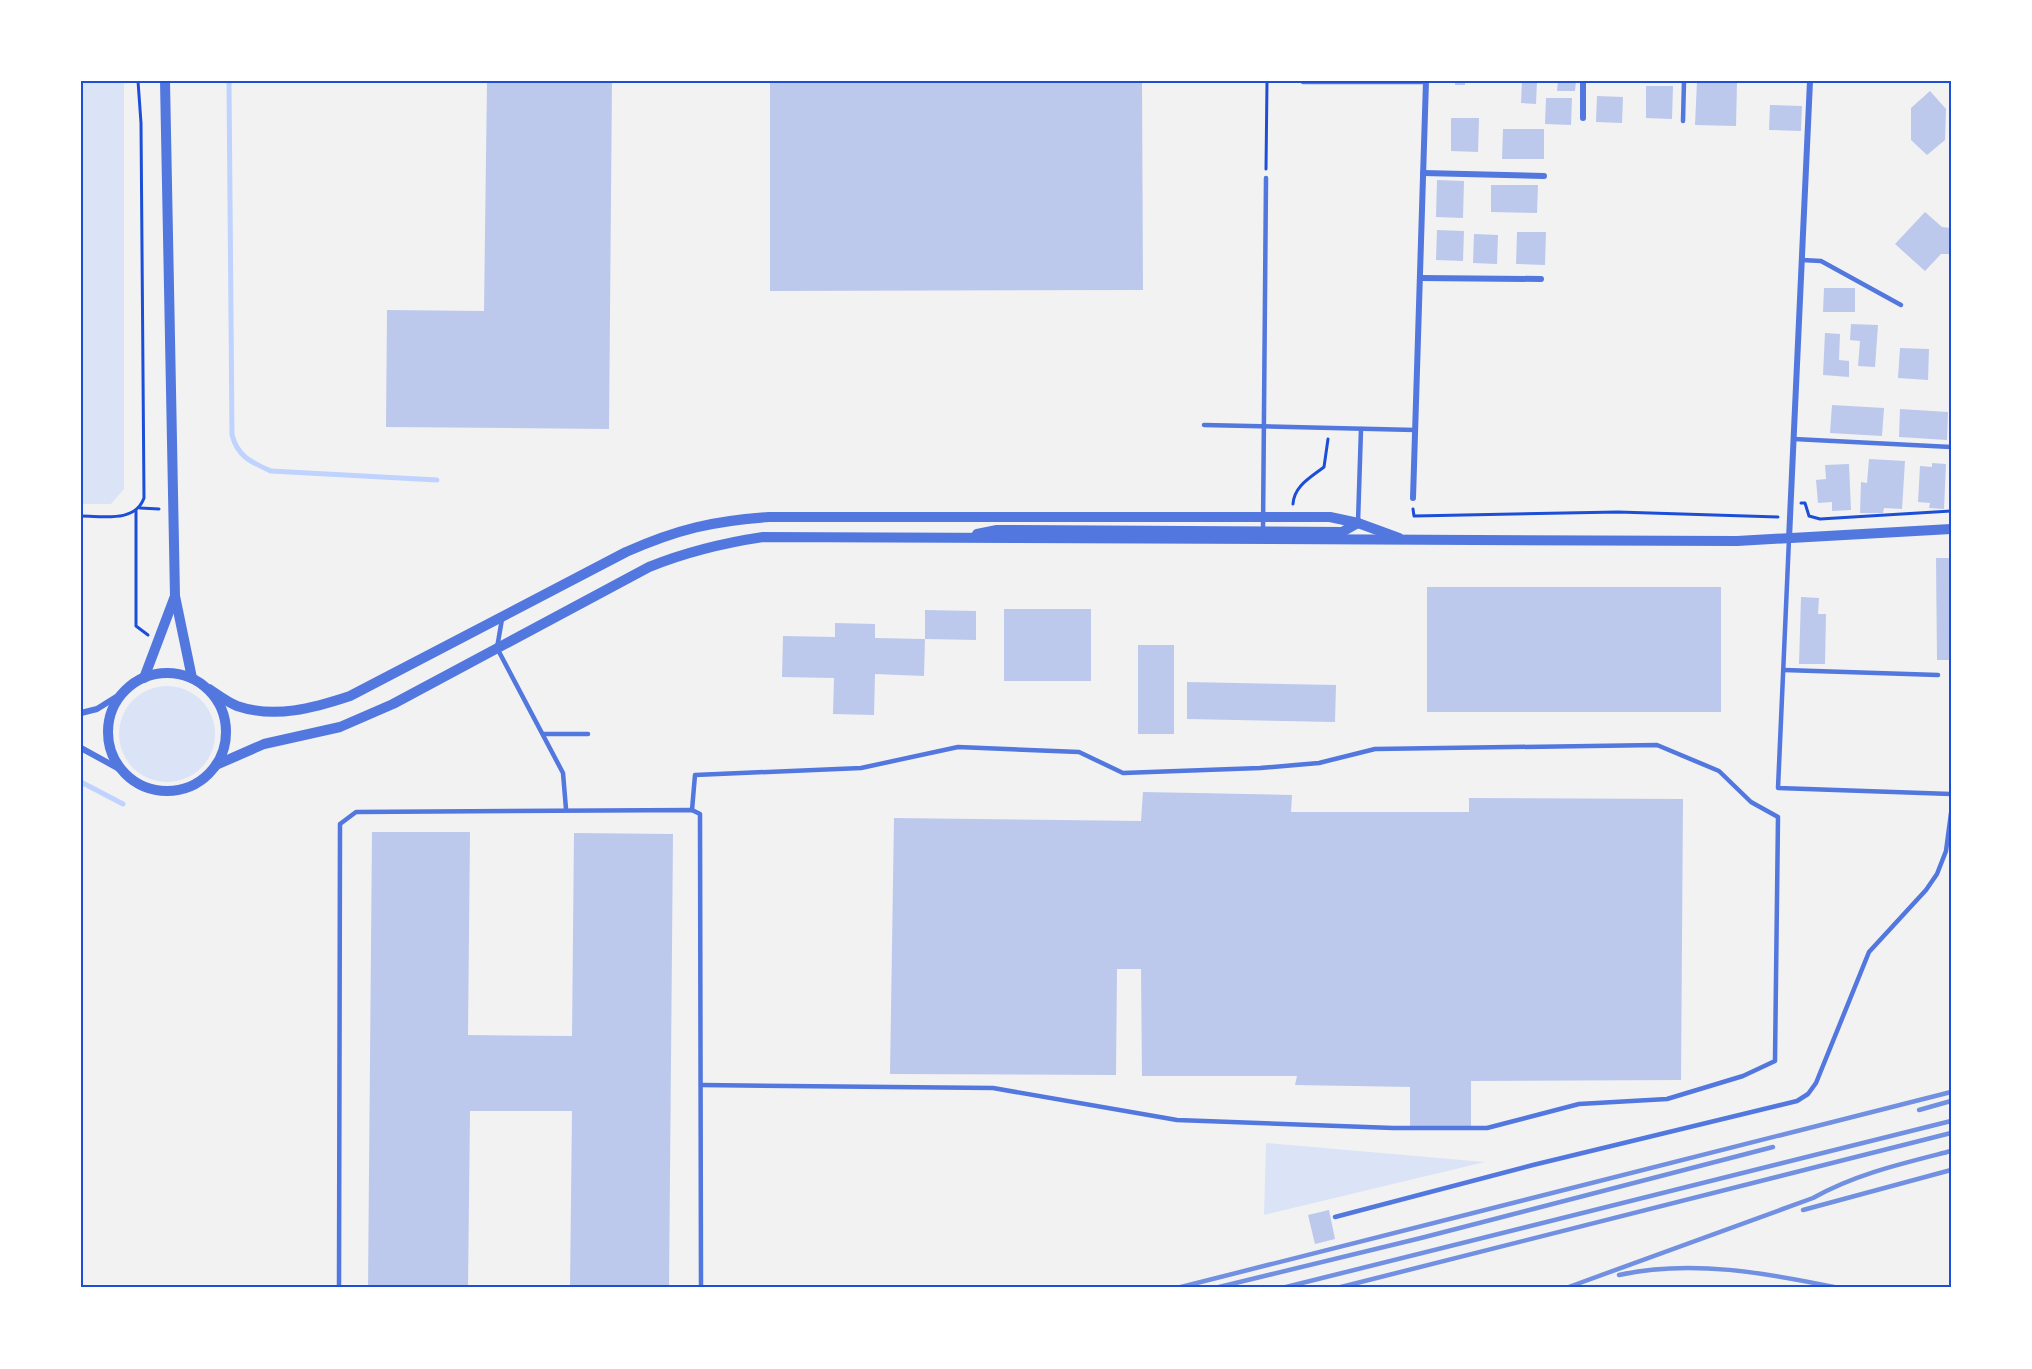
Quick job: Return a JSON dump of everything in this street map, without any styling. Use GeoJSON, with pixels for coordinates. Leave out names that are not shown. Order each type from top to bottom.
{"type":"FeatureCollection","features":[{"type":"Feature","properties":{"kind":"street"},"geometry":{"type":"LineString","coordinates":[[165,81],[175,596],[192,678]]}},
{"type":"Feature","properties":{"kind":"street"},"geometry":{"type":"LineString","coordinates":[[1413,498],[1426,81]]}},
{"type":"Feature","properties":{"kind":"street"},"geometry":{"type":"LineString","coordinates":[[1583,81],[1583,118]]}},
{"type":"Feature","properties":{"kind":"street"},"geometry":{"type":"LineString","coordinates":[[1789,539],[1810,81]]}},
{"type":"Feature","properties":{"kind":"street"},"geometry":{"type":"LineString","coordinates":[[1423,172],[1544,176]]}},
{"type":"Feature","properties":{"kind":"street"},"geometry":{"type":"LineString","coordinates":[[1420,278],[1541,279]]}},
{"type":"Feature","properties":{"kind":"street"},"geometry":{"type":"LineString","coordinates":[[81,713],[97,709],[144,678],[170,673],[192,678],[236,705],[263,711],[292,711],[322,705],[350,696],[668,533],[708,524],[769,516],[1330,517],[1358,523],[1407,541]]}},
{"type":"Feature","properties":{"kind":"street"},"geometry":{"type":"LineString","coordinates":[[953,538],[997,530],[1342,532],[1358,523]]}},
{"type":"Feature","properties":{"kind":"street"},"geometry":{"type":"LineString","coordinates":[[81,748],[123,771],[142,785],[168,791],[195,784],[216,765],[264,744],[340,727],[393,704],[649,567],[681,554],[717,544],[763,537],[1407,541],[1789,539],[1951,529]]}},
{"type":"Feature","properties":{"kind":"street"},"geometry":{"type":"LineString","coordinates":[[144,678],[175,596]]}},
{"type":"Feature","properties":{"kind":"street"},"geometry":{"type":"LineString","coordinates":[[209,689],[220,704],[226,726],[225,744],[216,765]]}},
{"type":"Feature","properties":{"kind":"street"},"geometry":{"type":"LineString","coordinates":[[122,694],[111,713],[108,733],[112,754],[123,771]]}},
{"type":"Feature","properties":{"kind":"lane"},"geometry":{"type":"LineString","coordinates":[[1303,82],[1426,81]]}},
{"type":"Feature","properties":{"kind":"lane"},"geometry":{"type":"LineString","coordinates":[[1683,121],[1684,81]]}},
{"type":"Feature","properties":{"kind":"lane"},"geometry":{"type":"LineString","coordinates":[[1263,531],[1266,178]]}},
{"type":"Feature","properties":{"kind":"lane"},"geometry":{"type":"LineString","coordinates":[[1802,260],[1821,261],[1901,305]]}},
{"type":"Feature","properties":{"kind":"lane"},"geometry":{"type":"LineString","coordinates":[[1204,425],[1415,430]]}},
{"type":"Feature","properties":{"kind":"lane"},"geometry":{"type":"LineString","coordinates":[[1358,523],[1361,429]]}},
{"type":"Feature","properties":{"kind":"lane"},"geometry":{"type":"LineString","coordinates":[[1794,439],[1951,447]]}},
{"type":"Feature","properties":{"kind":"lane"},"geometry":{"type":"LineString","coordinates":[[1113,516],[1121,531]]}},
{"type":"Feature","properties":{"kind":"lane"},"geometry":{"type":"LineString","coordinates":[[1789,539],[1778,788],[1951,794]]}},
{"type":"Feature","properties":{"kind":"lane"},"geometry":{"type":"LineString","coordinates":[[502,617],[497,648],[563,773],[566,809]]}},
{"type":"Feature","properties":{"kind":"lane"},"geometry":{"type":"LineString","coordinates":[[1784,670],[1938,675]]}},
{"type":"Feature","properties":{"kind":"lane"},"geometry":{"type":"LineString","coordinates":[[543,734],[588,734]]}},
{"type":"Feature","properties":{"kind":"lane"},"geometry":{"type":"LineString","coordinates":[[692,810],[695,775],[861,768],[958,747],[1079,752],[1123,773],[1260,768],[1319,763],[1375,749],[1657,744],[1719,771],[1751,802],[1778,818],[1775,1061],[1743,1076],[1667,1099],[1579,1104],[1487,1128],[1393,1128],[1178,1120],[993,1088],[701,1085]]}},
{"type":"Feature","properties":{"kind":"lane"},"geometry":{"type":"LineString","coordinates":[[339,1288],[340,824],[356,812],[369,811],[566,809],[692,810],[700,814],[701,1288]]}},
{"type":"Feature","properties":{"kind":"lane"},"geometry":{"type":"LineString","coordinates":[[1335,1217],[1533,1165],[1797,1101],[1808,1094],[1816,1083],[1869,952],[1933,882],[1946,852],[1951,813]]}},
{"type":"Feature","properties":{"kind":"path"},"geometry":{"type":"LineString","coordinates":[[138,81],[141,123],[144,486],[140,508]]}},
{"type":"Feature","properties":{"kind":"path"},"geometry":{"type":"LineString","coordinates":[[1266,178],[1267,81]]}},
{"type":"Feature","properties":{"kind":"path"},"geometry":{"type":"LineString","coordinates":[[1293,507],[1293,496],[1299,486],[1324,467],[1328,439]]}},
{"type":"Feature","properties":{"kind":"path"},"geometry":{"type":"LineString","coordinates":[[1413,498],[1414,516],[1618,512],[1777,518],[1782,513],[1783,502],[1805,503],[1809,516],[1820,519],[1951,511]]}},
{"type":"Feature","properties":{"kind":"path"},"geometry":{"type":"LineString","coordinates":[[81,516],[125,516],[140,508],[173,509]]}},
{"type":"Feature","properties":{"kind":"path"},"geometry":{"type":"LineString","coordinates":[[136,511],[136,626],[149,636]]}},
{"type":"Feature","properties":{"kind":"shaded area"},"geometry":{"type":"Polygon","coordinates":[[[81,81],[124,81],[124,489],[111,504],[81,504],[81,81]]]}},
{"type":"Feature","properties":{"kind":"shaded area"},"geometry":{"type":"Polygon","coordinates":[[[167,686],[185,690],[201,700],[211,716],[215,734],[211,752],[201,768],[185,778],[167,782],[149,778],[133,768],[123,752],[119,734],[123,716],[133,700],[149,690],[167,686]]]}},
{"type":"Feature","properties":{"kind":"shaded area"},"geometry":{"type":"Polygon","coordinates":[[[1266,1143],[1485,1162],[1264,1215],[1266,1143]]]}},
{"type":"Feature","properties":{"kind":"building"},"geometry":{"type":"Polygon","coordinates":[[[487,81],[612,81],[609,429],[386,427],[387,310],[484,311],[487,81]]]}},
{"type":"Feature","properties":{"kind":"building"},"geometry":{"type":"Polygon","coordinates":[[[770,81],[1142,81],[1143,290],[770,291],[770,81]]]}},
{"type":"Feature","properties":{"kind":"building"},"geometry":{"type":"Polygon","coordinates":[[[1455,81],[1465,81],[1465,85],[1455,85],[1455,81]]]}},
{"type":"Feature","properties":{"kind":"building"},"geometry":{"type":"Polygon","coordinates":[[[1522,81],[1537,81],[1536,104],[1521,103],[1522,81]]]}},
{"type":"Feature","properties":{"kind":"building"},"geometry":{"type":"Polygon","coordinates":[[[1558,81],[1576,81],[1575,91],[1557,91],[1558,81]]]}},
{"type":"Feature","properties":{"kind":"building"},"geometry":{"type":"Polygon","coordinates":[[[1697,81],[1737,82],[1736,126],[1695,125],[1697,81]]]}},
{"type":"Feature","properties":{"kind":"building"},"geometry":{"type":"Polygon","coordinates":[[[1646,86],[1673,86],[1672,119],[1646,118],[1646,86]]]}},
{"type":"Feature","properties":{"kind":"building"},"geometry":{"type":"Polygon","coordinates":[[[1930,91],[1946,109],[1945,140],[1927,155],[1911,140],[1911,108],[1930,91]]]}},
{"type":"Feature","properties":{"kind":"building"},"geometry":{"type":"Polygon","coordinates":[[[1597,96],[1623,97],[1622,123],[1596,122],[1597,96]]]}},
{"type":"Feature","properties":{"kind":"building"},"geometry":{"type":"Polygon","coordinates":[[[1546,98],[1572,98],[1571,125],[1545,124],[1546,98]]]}},
{"type":"Feature","properties":{"kind":"building"},"geometry":{"type":"Polygon","coordinates":[[[1770,105],[1802,106],[1801,131],[1769,130],[1770,105]]]}},
{"type":"Feature","properties":{"kind":"building"},"geometry":{"type":"Polygon","coordinates":[[[1451,118],[1479,118],[1478,152],[1451,151],[1451,118]]]}},
{"type":"Feature","properties":{"kind":"building"},"geometry":{"type":"Polygon","coordinates":[[[1503,129],[1544,129],[1544,159],[1502,159],[1503,129]]]}},
{"type":"Feature","properties":{"kind":"building"},"geometry":{"type":"Polygon","coordinates":[[[1437,180],[1464,181],[1463,218],[1436,217],[1437,180]]]}},
{"type":"Feature","properties":{"kind":"building"},"geometry":{"type":"Polygon","coordinates":[[[1491,185],[1538,185],[1537,213],[1491,212],[1491,185]]]}},
{"type":"Feature","properties":{"kind":"building"},"geometry":{"type":"Polygon","coordinates":[[[1925,212],[1942,227],[1951,228],[1951,254],[1941,254],[1925,271],[1895,244],[1925,212]]]}},
{"type":"Feature","properties":{"kind":"building"},"geometry":{"type":"Polygon","coordinates":[[[1437,230],[1464,231],[1463,261],[1436,260],[1437,230]]]}},
{"type":"Feature","properties":{"kind":"building"},"geometry":{"type":"Polygon","coordinates":[[[1517,232],[1546,232],[1545,265],[1516,264],[1517,232]]]}},
{"type":"Feature","properties":{"kind":"building"},"geometry":{"type":"Polygon","coordinates":[[[1474,234],[1498,235],[1497,264],[1473,263],[1474,234]]]}},
{"type":"Feature","properties":{"kind":"building"},"geometry":{"type":"Polygon","coordinates":[[[1824,288],[1855,288],[1855,312],[1823,312],[1824,288]]]}},
{"type":"Feature","properties":{"kind":"building"},"geometry":{"type":"Polygon","coordinates":[[[1851,324],[1878,325],[1875,367],[1858,366],[1860,341],[1850,340],[1851,324]]]}},
{"type":"Feature","properties":{"kind":"building"},"geometry":{"type":"Polygon","coordinates":[[[1825,333],[1840,334],[1839,360],[1849,361],[1849,377],[1823,375],[1825,333]]]}},
{"type":"Feature","properties":{"kind":"building"},"geometry":{"type":"Polygon","coordinates":[[[1900,348],[1929,349],[1928,380],[1898,378],[1900,348]]]}},
{"type":"Feature","properties":{"kind":"building"},"geometry":{"type":"Polygon","coordinates":[[[1832,405],[1884,408],[1882,436],[1830,433],[1832,405]]]}},
{"type":"Feature","properties":{"kind":"building"},"geometry":{"type":"Polygon","coordinates":[[[1900,409],[1948,412],[1947,440],[1899,437],[1900,409]]]}},
{"type":"Feature","properties":{"kind":"building"},"geometry":{"type":"Polygon","coordinates":[[[1869,459],[1905,461],[1902,509],[1884,508],[1883,513],[1860,513],[1861,482],[1867,483],[1869,459]]]}},
{"type":"Feature","properties":{"kind":"building"},"geometry":{"type":"Polygon","coordinates":[[[1932,463],[1946,464],[1944,509],[1929,508],[1930,503],[1918,502],[1920,466],[1932,467],[1932,463]]]}},
{"type":"Feature","properties":{"kind":"building"},"geometry":{"type":"Polygon","coordinates":[[[1849,464],[1851,510],[1832,511],[1832,502],[1818,503],[1816,480],[1826,479],[1825,465],[1849,464]]]}},
{"type":"Feature","properties":{"kind":"building"},"geometry":{"type":"Polygon","coordinates":[[[1936,558],[1951,558],[1951,660],[1937,660],[1936,558]]]}},
{"type":"Feature","properties":{"kind":"building"},"geometry":{"type":"Polygon","coordinates":[[[1427,587],[1721,587],[1721,712],[1427,712],[1427,587]]]}},
{"type":"Feature","properties":{"kind":"building"},"geometry":{"type":"Polygon","coordinates":[[[1801,597],[1819,598],[1818,614],[1826,614],[1825,664],[1799,664],[1801,597]]]}},
{"type":"Feature","properties":{"kind":"building"},"geometry":{"type":"Polygon","coordinates":[[[1004,609],[1091,609],[1091,681],[1004,681],[1004,609]]]}},
{"type":"Feature","properties":{"kind":"building"},"geometry":{"type":"Polygon","coordinates":[[[925,610],[976,611],[976,640],[925,639],[925,610]]]}},
{"type":"Feature","properties":{"kind":"building"},"geometry":{"type":"Polygon","coordinates":[[[835,623],[875,624],[875,638],[925,639],[924,676],[875,674],[874,715],[833,714],[834,678],[782,677],[783,636],[835,637],[835,623]]]}},
{"type":"Feature","properties":{"kind":"building"},"geometry":{"type":"Polygon","coordinates":[[[1138,645],[1174,645],[1174,734],[1138,734],[1138,645]]]}},
{"type":"Feature","properties":{"kind":"building"},"geometry":{"type":"Polygon","coordinates":[[[1187,682],[1336,685],[1335,722],[1187,719],[1187,682]]]}},
{"type":"Feature","properties":{"kind":"building"},"geometry":{"type":"Polygon","coordinates":[[[1143,792],[1292,795],[1291,812],[1469,812],[1469,798],[1683,799],[1681,1080],[1471,1081],[1471,1127],[1410,1126],[1410,1087],[1295,1085],[1297,1076],[1142,1076],[1141,969],[1117,969],[1116,1075],[890,1074],[894,818],[1141,821],[1143,792]]]}},
{"type":"Feature","properties":{"kind":"building"},"geometry":{"type":"Polygon","coordinates":[[[372,832],[470,832],[468,1035],[572,1036],[574,833],[673,834],[669,1288],[570,1288],[572,1111],[470,1111],[468,1288],[368,1288],[372,832]]]}},
{"type":"Feature","properties":{"kind":"building"},"geometry":{"type":"Polygon","coordinates":[[[1329,1210],[1335,1239],[1315,1244],[1308,1215],[1329,1210]]]}},
{"type":"Feature","properties":{"kind":"waterway"},"geometry":{"type":"LineString","coordinates":[[229,81],[232,435],[238,449],[246,458],[271,471],[437,480]]}},
{"type":"Feature","properties":{"kind":"waterway"},"geometry":{"type":"LineString","coordinates":[[81,782],[123,804]]}},
{"type":"Feature","properties":{"kind":"railway"},"geometry":{"type":"LineString","coordinates":[[1177,1288],[1951,1092]]}},
{"type":"Feature","properties":{"kind":"railway"},"geometry":{"type":"LineString","coordinates":[[1919,1110],[1951,1101]]}},
{"type":"Feature","properties":{"kind":"railway"},"geometry":{"type":"LineString","coordinates":[[1282,1288],[1951,1121]]}},
{"type":"Feature","properties":{"kind":"railway"},"geometry":{"type":"LineString","coordinates":[[1337,1288],[1951,1133]]}},
{"type":"Feature","properties":{"kind":"railway"},"geometry":{"type":"LineString","coordinates":[[1215,1288],[1421,1238],[1773,1147]]}},
{"type":"Feature","properties":{"kind":"railway"},"geometry":{"type":"LineString","coordinates":[[1566,1288],[1813,1198],[1846,1182],[1951,1151]]}},
{"type":"Feature","properties":{"kind":"railway"},"geometry":{"type":"LineString","coordinates":[[1803,1210],[1951,1170]]}},
{"type":"Feature","properties":{"kind":"railway"},"geometry":{"type":"LineString","coordinates":[[1619,1275],[1646,1270],[1701,1268],[1757,1273],[1839,1288]]}}]}
